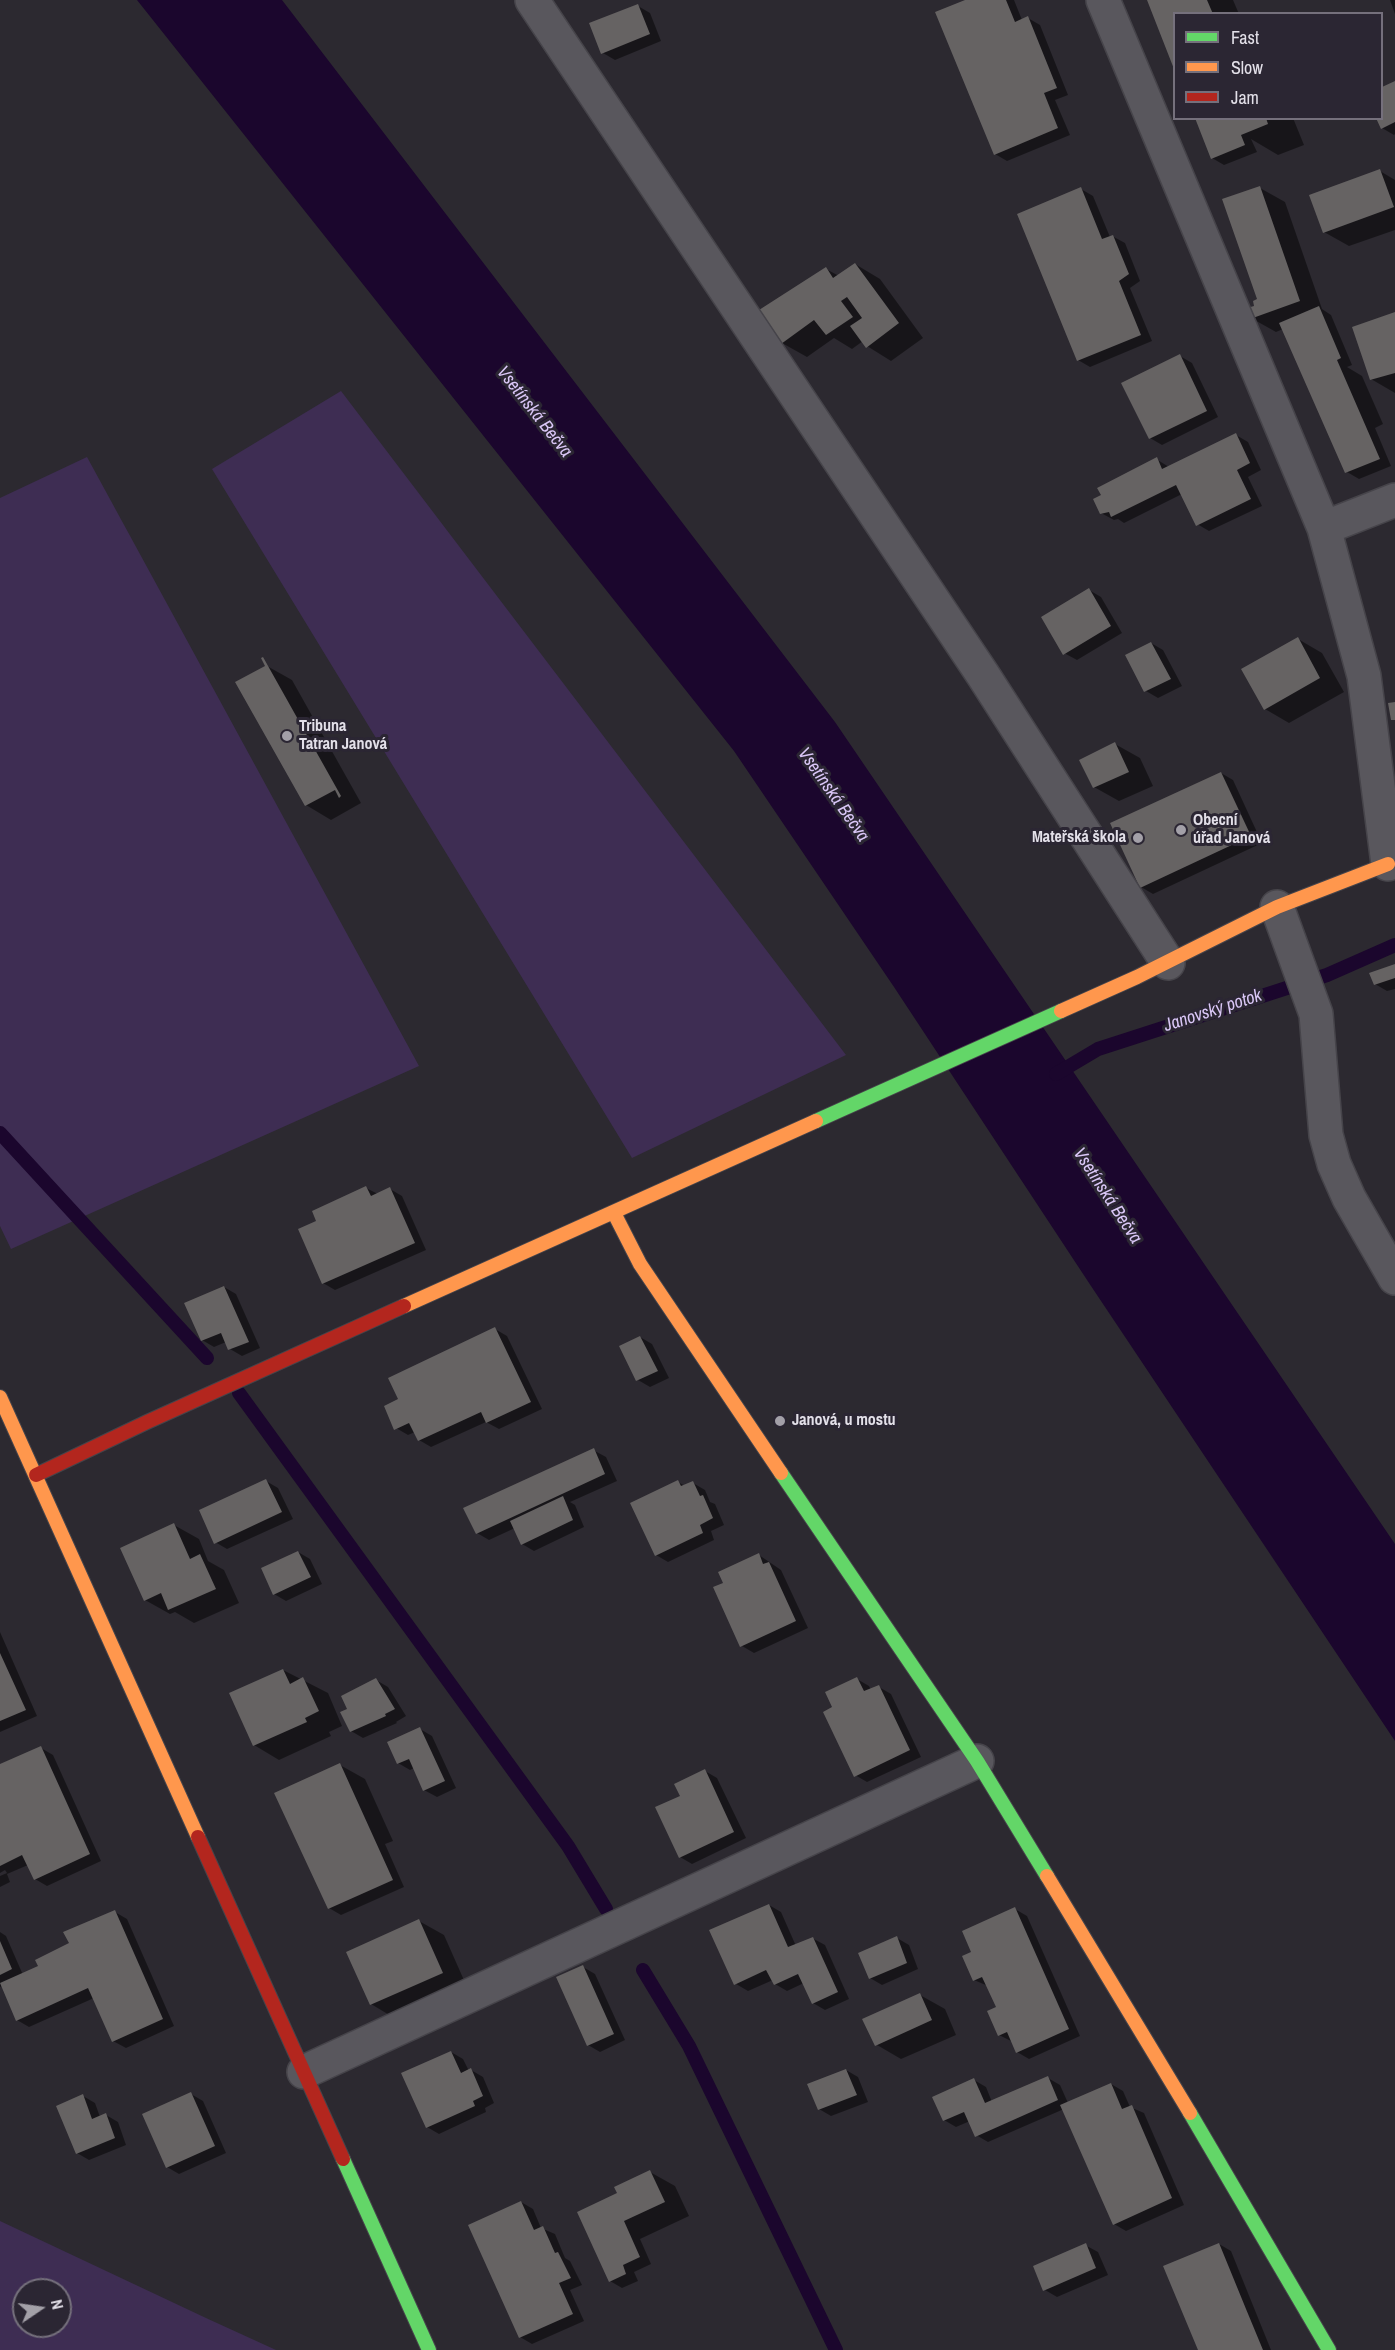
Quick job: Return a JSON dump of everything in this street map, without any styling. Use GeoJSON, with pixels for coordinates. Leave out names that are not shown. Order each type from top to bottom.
{"type":"FeatureCollection","features":[{"type":"Feature","properties":{"kind":"street"},"geometry":{"type":"LineString","coordinates":[[532,0],[982,675],[1168,963]]}},
{"type":"Feature","properties":{"kind":"street"},"geometry":{"type":"LineString","coordinates":[[36,1475],[147,1422],[1168,963],[1277,907],[1392,862],[1364,676],[1324,528],[1103,0]]}},
{"type":"Feature","properties":{"kind":"street"},"geometry":{"type":"LineString","coordinates":[[1324,528],[1395,500]]}},
{"type":"Feature","properties":{"kind":"street"},"geometry":{"type":"LineString","coordinates":[[1277,907],[1297,956],[1316,1014],[1326,1135],[1334,1164],[1349,1198],[1395,1278]]}},
{"type":"Feature","properties":{"kind":"street"},"geometry":{"type":"LineString","coordinates":[[614,1213],[640,1264],[977,1761],[1329,2350]]}},
{"type":"Feature","properties":{"kind":"street"},"geometry":{"type":"LineString","coordinates":[[0,1397],[7,1428],[36,1475],[429,2350]]}},
{"type":"Feature","properties":{"kind":"street"},"geometry":{"type":"LineString","coordinates":[[304,2072],[977,1761]]}},
{"type":"Feature","properties":{"kind":"shaded area"},"geometry":{"type":"Polygon","coordinates":[[[341,391],[846,1055],[632,1158],[212,469],[341,391]]]}},
{"type":"Feature","properties":{"kind":"shaded area"},"geometry":{"type":"Polygon","coordinates":[[[87,457],[419,1066],[11,1249],[0,1226],[0,498],[87,457]]]}},
{"type":"Feature","properties":{"kind":"shaded area"},"geometry":{"type":"Polygon","coordinates":[[[0,2221],[206,2318],[276,2350],[0,2350],[0,2221]]]}},
{"type":"Feature","properties":{"kind":"water","name":"Vsetínská Bečva"},"geometry":{"type":"Polygon","coordinates":[[[137,0],[282,0],[835,722],[1395,1544],[1395,1741],[894,987],[734,751],[137,0]]]}},
{"type":"Feature","properties":{"kind":"building"},"geometry":{"type":"Polygon","coordinates":[[[965,0],[1006,0],[1015,22],[1028,16],[1057,88],[1044,93],[1058,128],[994,155],[935,12],[965,0]]]}},
{"type":"Feature","properties":{"kind":"building"},"geometry":{"type":"Polygon","coordinates":[[[1147,0],[1207,0],[1212,12],[1173,12],[1173,66],[1147,0]]]}},
{"type":"Feature","properties":{"kind":"building"},"geometry":{"type":"Polygon","coordinates":[[[638,4],[650,34],[601,54],[589,23],[638,4]]]}},
{"type":"Feature","properties":{"kind":"building"},"geometry":{"type":"Polygon","coordinates":[[[1395,81],[1395,122],[1381,129],[1377,120],[1383,120],[1383,87],[1395,81]]]}},
{"type":"Feature","properties":{"kind":"building"},"geometry":{"type":"Polygon","coordinates":[[[1196,120],[1267,120],[1268,124],[1241,135],[1245,145],[1211,159],[1196,120]]]}},
{"type":"Feature","properties":{"kind":"building"},"geometry":{"type":"Polygon","coordinates":[[[1380,169],[1394,207],[1323,233],[1309,195],[1380,169]]]}},
{"type":"Feature","properties":{"kind":"building"},"geometry":{"type":"Polygon","coordinates":[[[1260,186],[1300,301],[1250,319],[1247,308],[1254,306],[1253,301],[1257,299],[1222,199],[1260,186]]]}},
{"type":"Feature","properties":{"kind":"building"},"geometry":{"type":"Polygon","coordinates":[[[1081,187],[1102,239],[1113,235],[1129,274],[1119,281],[1141,335],[1077,361],[1017,214],[1081,187]]]}},
{"type":"Feature","properties":{"kind":"building"},"geometry":{"type":"Polygon","coordinates":[[[855,263],[899,323],[866,348],[850,326],[862,318],[847,297],[841,301],[853,317],[826,335],[814,320],[781,344],[759,310],[826,267],[833,278],[855,263]]]}},
{"type":"Feature","properties":{"kind":"building"},"geometry":{"type":"Polygon","coordinates":[[[1319,306],[1341,358],[1337,360],[1380,459],[1345,473],[1279,323],[1319,306]]]}},
{"type":"Feature","properties":{"kind":"building"},"geometry":{"type":"Polygon","coordinates":[[[1395,312],[1395,373],[1370,380],[1352,327],[1395,312]]]}},
{"type":"Feature","properties":{"kind":"building"},"geometry":{"type":"Polygon","coordinates":[[[1180,354],[1207,411],[1149,439],[1121,383],[1180,354]]]}},
{"type":"Feature","properties":{"kind":"building"},"geometry":{"type":"Polygon","coordinates":[[[1236,433],[1250,463],[1237,470],[1251,499],[1196,526],[1176,485],[1111,517],[1109,512],[1100,514],[1093,499],[1101,495],[1097,488],[1157,457],[1162,469],[1236,433]]]}},
{"type":"Feature","properties":{"kind":"building"},"geometry":{"type":"Polygon","coordinates":[[[1089,588],[1111,626],[1063,655],[1041,617],[1089,588]]]}},
{"type":"Feature","properties":{"kind":"building"},"geometry":{"type":"Polygon","coordinates":[[[1298,637],[1320,678],[1264,710],[1241,669],[1298,637]]]}},
{"type":"Feature","properties":{"kind":"building"},"geometry":{"type":"Polygon","coordinates":[[[1151,642],[1171,679],[1144,692],[1125,655],[1151,642]]]}},
{"type":"Feature","properties":{"kind":"building","name":"Tribuna Tatran Janová"},"geometry":{"type":"Polygon","coordinates":[[[263,657],[341,796],[339,798],[335,790],[305,806],[235,682],[265,666],[261,658],[263,657]]]}},
{"type":"Feature","properties":{"kind":"building"},"geometry":{"type":"Polygon","coordinates":[[[1395,702],[1395,720],[1391,720],[1388,703],[1395,702]]]}},
{"type":"Feature","properties":{"kind":"building"},"geometry":{"type":"Polygon","coordinates":[[[1115,742],[1129,772],[1093,788],[1079,760],[1115,742]]]}},
{"type":"Feature","properties":{"kind":"building","name":"Obecní úřad Janová"},"geometry":{"type":"Polygon","coordinates":[[[1221,772],[1251,836],[1140,888],[1110,823],[1221,772]]]}},
{"type":"Feature","properties":{"kind":"building"},"geometry":{"type":"Polygon","coordinates":[[[1395,964],[1395,978],[1374,985],[1369,973],[1395,964]]]}},
{"type":"Feature","properties":{"kind":"building"},"geometry":{"type":"Polygon","coordinates":[[[366,1186],[371,1196],[390,1187],[415,1243],[322,1284],[298,1229],[316,1221],[312,1211],[366,1186]]]}},
{"type":"Feature","properties":{"kind":"building"},"geometry":{"type":"Polygon","coordinates":[[[224,1286],[249,1342],[228,1350],[221,1333],[201,1341],[184,1303],[224,1286]]]}},
{"type":"Feature","properties":{"kind":"building"},"geometry":{"type":"Polygon","coordinates":[[[495,1327],[531,1402],[486,1423],[481,1412],[418,1441],[409,1423],[394,1430],[384,1406],[398,1399],[388,1378],[495,1327]]]}},
{"type":"Feature","properties":{"kind":"building"},"geometry":{"type":"Polygon","coordinates":[[[640,1336],[658,1371],[636,1381],[619,1346],[640,1336]]]}},
{"type":"Feature","properties":{"kind":"building"},"geometry":{"type":"Polygon","coordinates":[[[594,1448],[605,1474],[476,1534],[463,1508],[594,1448]]]}},
{"type":"Feature","properties":{"kind":"building"},"geometry":{"type":"Polygon","coordinates":[[[266,1479],[282,1512],[214,1544],[199,1510],[266,1479]]]}},
{"type":"Feature","properties":{"kind":"building"},"geometry":{"type":"Polygon","coordinates":[[[678,1480],[681,1486],[693,1481],[700,1496],[703,1495],[713,1518],[700,1525],[703,1533],[655,1556],[630,1503],[678,1480]]]}},
{"type":"Feature","properties":{"kind":"building"},"geometry":{"type":"Polygon","coordinates":[[[563,1496],[573,1520],[521,1545],[510,1521],[563,1496]]]}},
{"type":"Feature","properties":{"kind":"building"},"geometry":{"type":"Polygon","coordinates":[[[174,1523],[190,1559],[200,1554],[216,1589],[168,1610],[161,1593],[144,1601],[120,1548],[174,1523]]]}},
{"type":"Feature","properties":{"kind":"building"},"geometry":{"type":"Polygon","coordinates":[[[298,1551],[311,1577],[273,1595],[261,1568],[298,1551]]]}},
{"type":"Feature","properties":{"kind":"building"},"geometry":{"type":"Polygon","coordinates":[[[759,1553],[763,1564],[769,1562],[796,1621],[740,1647],[713,1587],[723,1583],[718,1572],[759,1553]]]}},
{"type":"Feature","properties":{"kind":"building"},"geometry":{"type":"Polygon","coordinates":[[[0,1653],[26,1710],[0,1721],[0,1653]]]}},
{"type":"Feature","properties":{"kind":"building"},"geometry":{"type":"Polygon","coordinates":[[[283,1669],[290,1684],[303,1677],[319,1711],[305,1718],[307,1722],[253,1746],[229,1693],[283,1669]]]}},
{"type":"Feature","properties":{"kind":"building"},"geometry":{"type":"Polygon","coordinates":[[[857,1677],[864,1691],[879,1685],[910,1750],[854,1777],[823,1712],[832,1707],[825,1692],[857,1677]]]}},
{"type":"Feature","properties":{"kind":"building"},"geometry":{"type":"Polygon","coordinates":[[[376,1678],[395,1709],[385,1714],[386,1716],[350,1732],[340,1712],[347,1709],[341,1696],[376,1678]]]}},
{"type":"Feature","properties":{"kind":"building"},"geometry":{"type":"Polygon","coordinates":[[[420,1727],[445,1781],[423,1791],[409,1759],[397,1764],[387,1742],[420,1727]]]}},
{"type":"Feature","properties":{"kind":"building"},"geometry":{"type":"Polygon","coordinates":[[[41,1746],[90,1854],[34,1880],[22,1855],[0,1866],[0,1764],[41,1746]]]}},
{"type":"Feature","properties":{"kind":"building"},"geometry":{"type":"Polygon","coordinates":[[[340,1763],[393,1880],[328,1909],[274,1793],[340,1763]]]}},
{"type":"Feature","properties":{"kind":"building"},"geometry":{"type":"Polygon","coordinates":[[[705,1769],[734,1832],[679,1858],[655,1807],[680,1796],[674,1784],[705,1769]]]}},
{"type":"Feature","properties":{"kind":"building"},"geometry":{"type":"Polygon","coordinates":[[[769,1904],[788,1947],[813,1937],[838,1992],[812,2004],[798,1974],[774,1985],[766,1970],[734,1985],[709,1930],[769,1904]]]}},
{"type":"Feature","properties":{"kind":"building"},"geometry":{"type":"Polygon","coordinates":[[[1015,1907],[1069,2029],[1016,2053],[1007,2032],[998,2036],[987,2011],[996,2007],[982,1977],[973,1981],[962,1956],[971,1952],[962,1931],[1015,1907]]]}},
{"type":"Feature","properties":{"kind":"building"},"geometry":{"type":"Polygon","coordinates":[[[115,1910],[163,2019],[112,2042],[88,1988],[16,2021],[0,1983],[38,1966],[35,1960],[69,1943],[63,1932],[115,1910]]]}},
{"type":"Feature","properties":{"kind":"building"},"geometry":{"type":"Polygon","coordinates":[[[419,1919],[443,1973],[370,2005],[346,1952],[419,1919]]]}},
{"type":"Feature","properties":{"kind":"building"},"geometry":{"type":"Polygon","coordinates":[[[897,1936],[907,1963],[869,1979],[858,1953],[897,1936]]]}},
{"type":"Feature","properties":{"kind":"building"},"geometry":{"type":"Polygon","coordinates":[[[0,1941],[12,1969],[0,1975],[0,1941]]]}},
{"type":"Feature","properties":{"kind":"building"},"geometry":{"type":"Polygon","coordinates":[[[583,1965],[614,2034],[587,2046],[556,1977],[583,1965]]]}},
{"type":"Feature","properties":{"kind":"building"},"geometry":{"type":"Polygon","coordinates":[[[920,1993],[932,2020],[875,2046],[862,2019],[920,1993]]]}},
{"type":"Feature","properties":{"kind":"building"},"geometry":{"type":"Polygon","coordinates":[[[451,2051],[461,2073],[471,2068],[483,2096],[473,2101],[475,2106],[426,2128],[401,2073],[451,2051]]]}},
{"type":"Feature","properties":{"kind":"building"},"geometry":{"type":"Polygon","coordinates":[[[846,2069],[857,2095],[818,2110],[807,2084],[846,2069]]]}},
{"type":"Feature","properties":{"kind":"building"},"geometry":{"type":"Polygon","coordinates":[[[1048,2076],[1058,2100],[975,2137],[964,2112],[943,2121],[932,2097],[974,2078],[985,2103],[1048,2076]]]}},
{"type":"Feature","properties":{"kind":"building"},"geometry":{"type":"Polygon","coordinates":[[[1111,2083],[1122,2109],[1132,2105],[1172,2198],[1113,2225],[1060,2105],[1111,2083]]]}},
{"type":"Feature","properties":{"kind":"building"},"geometry":{"type":"Polygon","coordinates":[[[191,2092],[215,2146],[166,2168],[142,2114],[191,2092]]]}},
{"type":"Feature","properties":{"kind":"building"},"geometry":{"type":"Polygon","coordinates":[[[83,2094],[92,2119],[106,2113],[115,2138],[76,2154],[56,2106],[83,2094]]]}},
{"type":"Feature","properties":{"kind":"building"},"geometry":{"type":"Polygon","coordinates":[[[650,2170],[665,2202],[624,2221],[640,2257],[623,2265],[626,2274],[609,2282],[577,2212],[617,2193],[614,2187],[650,2170]]]}},
{"type":"Feature","properties":{"kind":"building"},"geometry":{"type":"Polygon","coordinates":[[[521,2201],[534,2230],[543,2226],[555,2253],[558,2252],[571,2278],[559,2283],[573,2314],[519,2338],[468,2225],[521,2201]]]}},
{"type":"Feature","properties":{"kind":"building"},"geometry":{"type":"Polygon","coordinates":[[[1086,2243],[1096,2268],[1043,2291],[1033,2266],[1086,2243]]]}},
{"type":"Feature","properties":{"kind":"building"},"geometry":{"type":"Polygon","coordinates":[[[1219,2243],[1263,2350],[1198,2350],[1163,2266],[1219,2243]]]}},
{"type":"Feature","properties":{"kind":"waterway","name":"Janovský potok"},"geometry":{"type":"LineString","coordinates":[[1056,1074],[1098,1049],[1327,975],[1395,945]]}},
{"type":"Feature","properties":{"kind":"waterway"},"geometry":{"type":"LineString","coordinates":[[0,1133],[207,1358]]}},
{"type":"Feature","properties":{"kind":"waterway"},"geometry":{"type":"LineString","coordinates":[[239,1393],[568,1846],[606,1909]]}},
{"type":"Feature","properties":{"kind":"waterway"},"geometry":{"type":"LineString","coordinates":[[643,1970],[689,2046],[836,2350]]}},
{"type":"Feature","properties":{"kind":"traffic: fast"},"geometry":{"type":"LineString","coordinates":[[816,1121],[1061,1011]]}},
{"type":"Feature","properties":{"kind":"traffic: fast"},"geometry":{"type":"LineString","coordinates":[[781,1473],[977,1761],[1047,1876]]}},
{"type":"Feature","properties":{"kind":"traffic: fast"},"geometry":{"type":"LineString","coordinates":[[1190,2113],[1329,2350]]}},
{"type":"Feature","properties":{"kind":"traffic: fast"},"geometry":{"type":"LineString","coordinates":[[343,2159],[429,2350]]}},
{"type":"Feature","properties":{"kind":"traffic: slow"},"geometry":{"type":"LineString","coordinates":[[1061,1011],[1137,977],[1277,907],[1388,864]]}},
{"type":"Feature","properties":{"kind":"traffic: slow"},"geometry":{"type":"LineString","coordinates":[[404,1306],[816,1121]]}},
{"type":"Feature","properties":{"kind":"traffic: slow"},"geometry":{"type":"LineString","coordinates":[[614,1213],[640,1264],[781,1473]]}},
{"type":"Feature","properties":{"kind":"traffic: slow"},"geometry":{"type":"LineString","coordinates":[[0,1397],[198,1837]]}},
{"type":"Feature","properties":{"kind":"traffic: slow"},"geometry":{"type":"LineString","coordinates":[[1047,1876],[1190,2113]]}},
{"type":"Feature","properties":{"kind":"traffic: jam"},"geometry":{"type":"LineString","coordinates":[[36,1475],[147,1422],[404,1306]]}},
{"type":"Feature","properties":{"kind":"traffic: jam"},"geometry":{"type":"LineString","coordinates":[[198,1837],[343,2159]]}},
{"type":"Feature","properties":{"kind":"place","name":"Tribuna Tatran Janová"},"geometry":{"type":"Point","coordinates":[287,736]}},
{"type":"Feature","properties":{"kind":"place","name":"Obecní úřad Janová"},"geometry":{"type":"Point","coordinates":[1181,830]}},
{"type":"Feature","properties":{"kind":"place","name":"Mateřská škola"},"geometry":{"type":"Point","coordinates":[1138,838]}},
{"type":"Feature","properties":{"kind":"place","name":"Janová, u mostu"},"geometry":{"type":"Point","coordinates":[780,1421]}}]}
